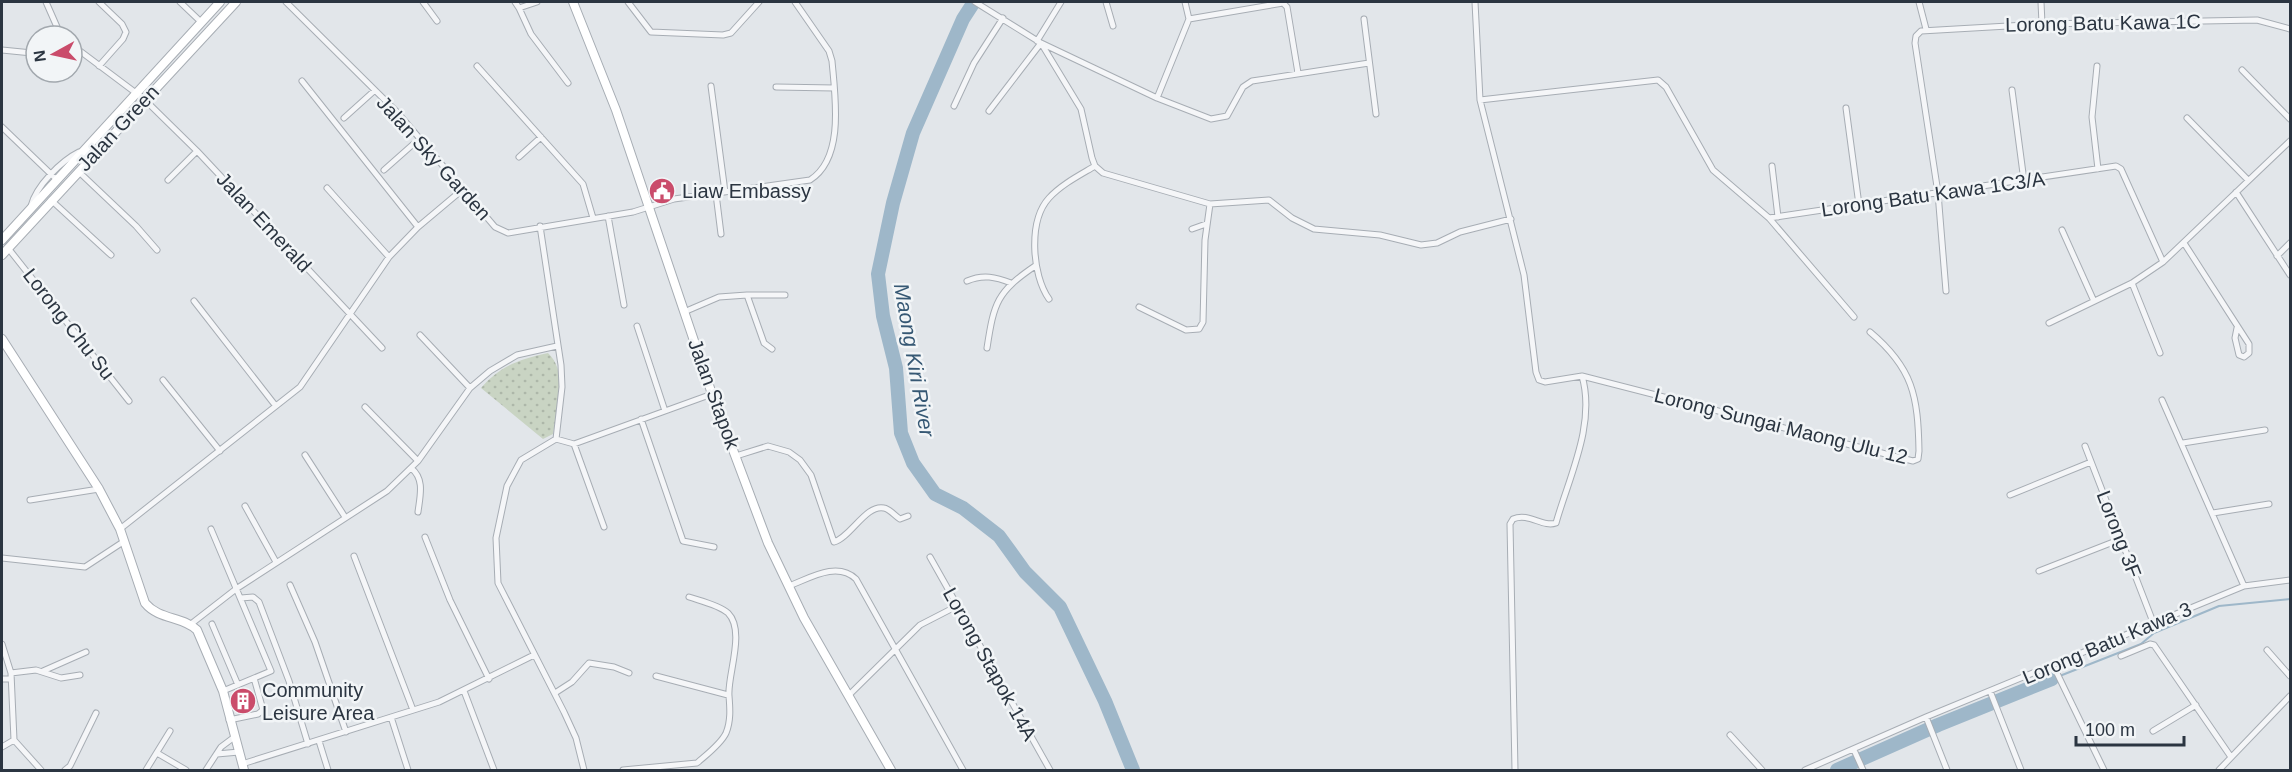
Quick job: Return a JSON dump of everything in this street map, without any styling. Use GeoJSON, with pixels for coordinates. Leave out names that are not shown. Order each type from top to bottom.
{"type":"FeatureCollection","features":[{"type":"Feature","properties":{"kind":"main road","name":"Jalan Green"},"geometry":{"type":"LineString","coordinates":[[5,252],[78,171],[220,2]]}},
{"type":"Feature","properties":{"kind":"main road","name":"Jalan Green"},"geometry":{"type":"LineString","coordinates":[[3,236],[30,211],[55,178],[236,2]]}},
{"type":"Feature","properties":{"kind":"main road","name":"Jalan Stapok"},"geometry":{"type":"LineString","coordinates":[[573,2],[606,84],[712,394],[768,543],[848,696],[891,771]]}},
{"type":"Feature","properties":{"kind":"main road"},"geometry":{"type":"LineString","coordinates":[[2,339],[99,489],[120,529],[145,603],[153,612],[190,624],[197,630],[223,691],[233,738],[243,767]]}},
{"type":"Feature","properties":{"kind":"street"},"geometry":{"type":"LineString","coordinates":[[46,2],[56,24]]}},
{"type":"Feature","properties":{"kind":"street"},"geometry":{"type":"LineString","coordinates":[[99,2],[122,24],[126,32],[123,39],[99,66]]}},
{"type":"Feature","properties":{"kind":"street"},"geometry":{"type":"LineString","coordinates":[[180,2],[201,22]]}},
{"type":"Feature","properties":{"kind":"street","name":"Jalan Sky Garden"},"geometry":{"type":"LineString","coordinates":[[286,2],[398,113],[462,190],[501,231],[508,233],[648,208],[674,199],[810,180],[818,175],[825,168],[833,141],[834,88],[829,51],[795,2]]}},
{"type":"Feature","properties":{"kind":"street"},"geometry":{"type":"LineString","coordinates":[[423,2],[437,21]]}},
{"type":"Feature","properties":{"kind":"street"},"geometry":{"type":"LineString","coordinates":[[515,2],[531,34],[568,83]]}},
{"type":"Feature","properties":{"kind":"street"},"geometry":{"type":"LineString","coordinates":[[519,8],[537,2]]}},
{"type":"Feature","properties":{"kind":"street"},"geometry":{"type":"LineString","coordinates":[[628,2],[651,32],[723,35],[731,33],[759,2]]}},
{"type":"Feature","properties":{"kind":"street"},"geometry":{"type":"LineString","coordinates":[[975,2],[1039,42],[1157,98],[1211,119],[1227,116],[1246,84],[1298,73],[1369,63]]}},
{"type":"Feature","properties":{"kind":"street"},"geometry":{"type":"LineString","coordinates":[[989,111],[1039,42],[1045,23],[1061,2]]}},
{"type":"Feature","properties":{"kind":"street"},"geometry":{"type":"LineString","coordinates":[[1106,2],[1113,26]]}},
{"type":"Feature","properties":{"kind":"street"},"geometry":{"type":"LineString","coordinates":[[1157,98],[1190,19],[1185,2]]}},
{"type":"Feature","properties":{"kind":"street"},"geometry":{"type":"LineString","coordinates":[[1039,42],[1081,109],[1095,166],[1110,175],[1210,204],[1269,200],[1292,218],[1314,229],[1380,235],[1430,245],[1460,232],[1510,219],[1480,100],[1475,2]]}},
{"type":"Feature","properties":{"kind":"street"},"geometry":{"type":"LineString","coordinates":[[1919,2],[1926,29],[1916,36],[1938,193],[1946,291]]}},
{"type":"Feature","properties":{"kind":"street"},"geometry":{"type":"LineString","coordinates":[[2041,2],[2042,24]]}},
{"type":"Feature","properties":{"kind":"street"},"geometry":{"type":"LineString","coordinates":[[1190,19],[1283,3],[1287,7],[1298,73]]}},
{"type":"Feature","properties":{"kind":"street"},"geometry":{"type":"LineString","coordinates":[[954,106],[974,63],[1003,18]]}},
{"type":"Feature","properties":{"kind":"street"},"geometry":{"type":"LineString","coordinates":[[1364,19],[1376,114]]}},
{"type":"Feature","properties":{"kind":"street","name":"Lorong Batu Kawa 1C"},"geometry":{"type":"LineString","coordinates":[[1926,29],[2042,24],[2257,20],[2290,30]]}},
{"type":"Feature","properties":{"kind":"street"},"geometry":{"type":"LineString","coordinates":[[2,50],[24,52]]}},
{"type":"Feature","properties":{"kind":"street","name":"Jalan Emerald"},"geometry":{"type":"LineString","coordinates":[[84,54],[140,96],[197,151],[382,348]]}},
{"type":"Feature","properties":{"kind":"street"},"geometry":{"type":"LineString","coordinates":[[477,66],[583,184],[592,218]]}},
{"type":"Feature","properties":{"kind":"street"},"geometry":{"type":"LineString","coordinates":[[2097,66],[2092,117],[2098,169],[2116,166],[2121,169],[2163,262]]}},
{"type":"Feature","properties":{"kind":"street"},"geometry":{"type":"LineString","coordinates":[[2242,70],[2290,119]]}},
{"type":"Feature","properties":{"kind":"street"},"geometry":{"type":"LineString","coordinates":[[1480,100],[1658,80],[1666,87],[1713,170],[1769,218],[1854,317]]}},
{"type":"Feature","properties":{"kind":"street"},"geometry":{"type":"LineString","coordinates":[[302,81],[418,227]]}},
{"type":"Feature","properties":{"kind":"street"},"geometry":{"type":"LineString","coordinates":[[711,86],[725,192]]}},
{"type":"Feature","properties":{"kind":"street"},"geometry":{"type":"LineString","coordinates":[[776,87],[834,88]]}},
{"type":"Feature","properties":{"kind":"street"},"geometry":{"type":"LineString","coordinates":[[2012,90],[2025,181]]}},
{"type":"Feature","properties":{"kind":"street"},"geometry":{"type":"LineString","coordinates":[[344,118],[374,91]]}},
{"type":"Feature","properties":{"kind":"street"},"geometry":{"type":"LineString","coordinates":[[1845,108],[1859,205]]}},
{"type":"Feature","properties":{"kind":"street"},"geometry":{"type":"LineString","coordinates":[[2187,118],[2248,180]]}},
{"type":"Feature","properties":{"kind":"street"},"geometry":{"type":"LineString","coordinates":[[2,127],[55,178]]}},
{"type":"Feature","properties":{"kind":"street"},"geometry":{"type":"LineString","coordinates":[[519,157],[541,137]]}},
{"type":"Feature","properties":{"kind":"street"},"geometry":{"type":"LineString","coordinates":[[384,170],[419,139]]}},
{"type":"Feature","properties":{"kind":"street"},"geometry":{"type":"LineString","coordinates":[[2049,323],[2093,299],[2132,283],[2163,262],[2290,141]]}},
{"type":"Feature","properties":{"kind":"street"},"geometry":{"type":"LineString","coordinates":[[168,180],[197,151]]}},
{"type":"Feature","properties":{"kind":"street"},"geometry":{"type":"LineString","coordinates":[[1049,299],[1040,285],[1035,266],[1040,213],[1048,199],[1064,185],[1095,166]]}},
{"type":"Feature","properties":{"kind":"street"},"geometry":{"type":"LineString","coordinates":[[1772,166],[1778,217]]}},
{"type":"Feature","properties":{"kind":"street","name":"Lorong Batu Kawa 1C3/A"},"geometry":{"type":"LineString","coordinates":[[1769,218],[2098,169]]}},
{"type":"Feature","properties":{"kind":"street"},"geometry":{"type":"LineString","coordinates":[[78,171],[136,226],[157,250]]}},
{"type":"Feature","properties":{"kind":"street"},"geometry":{"type":"LineString","coordinates":[[327,188],[389,257]]}},
{"type":"Feature","properties":{"kind":"street"},"geometry":{"type":"LineString","coordinates":[[120,529],[300,387],[389,257],[418,227],[462,190]]}},
{"type":"Feature","properties":{"kind":"street"},"geometry":{"type":"LineString","coordinates":[[2236,192],[2290,275]]}},
{"type":"Feature","properties":{"kind":"street"},"geometry":{"type":"LineString","coordinates":[[716,194],[721,234]]}},
{"type":"Feature","properties":{"kind":"street"},"geometry":{"type":"LineString","coordinates":[[51,200],[111,255]]}},
{"type":"Feature","properties":{"kind":"street"},"geometry":{"type":"LineString","coordinates":[[1139,307],[1186,330],[1199,329],[1203,322],[1205,304],[1206,224],[1210,204]]}},
{"type":"Feature","properties":{"kind":"street"},"geometry":{"type":"LineString","coordinates":[[608,216],[624,305]]}},
{"type":"Feature","properties":{"kind":"street","name":"Lorong Sungai Maong Ulu 12"},"geometry":{"type":"LineString","coordinates":[[1510,219],[1524,275],[1536,372],[1539,380],[1545,382],[1582,376],[1913,461],[1918,459],[1919,451],[1911,384],[1906,370],[1894,354],[1870,332]]}},
{"type":"Feature","properties":{"kind":"street"},"geometry":{"type":"LineString","coordinates":[[1192,229],[1206,224]]}},
{"type":"Feature","properties":{"kind":"street"},"geometry":{"type":"LineString","coordinates":[[540,226],[562,387],[556,439]]}},
{"type":"Feature","properties":{"kind":"street"},"geometry":{"type":"LineString","coordinates":[[2062,230],[2093,299]]}},
{"type":"Feature","properties":{"kind":"street"},"geometry":{"type":"LineString","coordinates":[[2184,243],[2251,349],[2244,357],[2239,355],[2236,346],[2237,328]]}},
{"type":"Feature","properties":{"kind":"street"},"geometry":{"type":"LineString","coordinates":[[2277,256],[2290,243]]}},
{"type":"Feature","properties":{"kind":"street","name":"Lorong Chu Su"},"geometry":{"type":"LineString","coordinates":[[5,252],[129,401]]}},
{"type":"Feature","properties":{"kind":"street"},"geometry":{"type":"LineString","coordinates":[[987,348],[995,309],[1002,293],[1011,283],[1035,266]]}},
{"type":"Feature","properties":{"kind":"street"},"geometry":{"type":"LineString","coordinates":[[967,281],[977,276],[1011,283]]}},
{"type":"Feature","properties":{"kind":"street"},"geometry":{"type":"LineString","coordinates":[[2132,283],[2160,353]]}},
{"type":"Feature","properties":{"kind":"street"},"geometry":{"type":"LineString","coordinates":[[747,295],[764,343],[772,349]]}},
{"type":"Feature","properties":{"kind":"street"},"geometry":{"type":"LineString","coordinates":[[684,312],[719,297],[785,295]]}},
{"type":"Feature","properties":{"kind":"street"},"geometry":{"type":"LineString","coordinates":[[194,301],[275,405]]}},
{"type":"Feature","properties":{"kind":"street"},"geometry":{"type":"LineString","coordinates":[[637,326],[665,411]]}},
{"type":"Feature","properties":{"kind":"street"},"geometry":{"type":"LineString","coordinates":[[420,335],[470,388]]}},
{"type":"Feature","properties":{"kind":"street"},"geometry":{"type":"LineString","coordinates":[[190,624],[236,589],[387,491],[417,461],[470,388],[490,371],[517,355],[557,346]]}},
{"type":"Feature","properties":{"kind":"street"},"geometry":{"type":"LineString","coordinates":[[1515,771],[1510,524],[1513,519],[1524,516],[1551,525],[1556,523],[1586,421],[1588,395],[1582,376]]}},
{"type":"Feature","properties":{"kind":"street"},"geometry":{"type":"LineString","coordinates":[[163,380],[220,451]]}},
{"type":"Feature","properties":{"kind":"street"},"geometry":{"type":"LineString","coordinates":[[584,771],[576,738],[498,583],[496,537],[507,486],[520,460],[556,439],[574,444],[712,394]]}},
{"type":"Feature","properties":{"kind":"street"},"geometry":{"type":"LineString","coordinates":[[2162,400],[2183,443],[2244,586]]}},
{"type":"Feature","properties":{"kind":"street"},"geometry":{"type":"LineString","coordinates":[[365,407],[417,461]]}},
{"type":"Feature","properties":{"kind":"street"},"geometry":{"type":"LineString","coordinates":[[641,419],[683,541],[714,547]]}},
{"type":"Feature","properties":{"kind":"street"},"geometry":{"type":"LineString","coordinates":[[2183,443],[2265,430]]}},
{"type":"Feature","properties":{"kind":"street"},"geometry":{"type":"LineString","coordinates":[[574,444],[604,527]]}},
{"type":"Feature","properties":{"kind":"street"},"geometry":{"type":"LineString","coordinates":[[736,456],[768,446],[789,452],[800,460],[811,475],[834,542],[845,537],[866,515],[880,508],[887,509],[900,519],[908,516]]}},
{"type":"Feature","properties":{"kind":"street","name":"Lorong 3F"},"geometry":{"type":"LineString","coordinates":[[2085,446],[2153,622]]}},
{"type":"Feature","properties":{"kind":"street"},"geometry":{"type":"LineString","coordinates":[[305,455],[345,517]]}},
{"type":"Feature","properties":{"kind":"street"},"geometry":{"type":"LineString","coordinates":[[2010,495],[2091,462]]}},
{"type":"Feature","properties":{"kind":"street"},"geometry":{"type":"LineString","coordinates":[[411,468],[417,473],[421,483],[418,512]]}},
{"type":"Feature","properties":{"kind":"street"},"geometry":{"type":"LineString","coordinates":[[30,500],[99,489]]}},
{"type":"Feature","properties":{"kind":"street"},"geometry":{"type":"LineString","coordinates":[[2213,513],[2269,504]]}},
{"type":"Feature","properties":{"kind":"street"},"geometry":{"type":"LineString","coordinates":[[245,506],[276,562]]}},
{"type":"Feature","properties":{"kind":"street"},"geometry":{"type":"LineString","coordinates":[[211,529],[271,671]]}},
{"type":"Feature","properties":{"kind":"street"},"geometry":{"type":"LineString","coordinates":[[425,537],[450,600],[489,678]]}},
{"type":"Feature","properties":{"kind":"street"},"geometry":{"type":"LineString","coordinates":[[2039,571],[2121,539]]}},
{"type":"Feature","properties":{"kind":"street"},"geometry":{"type":"LineString","coordinates":[[2,558],[85,567],[123,542]]}},
{"type":"Feature","properties":{"kind":"street"},"geometry":{"type":"LineString","coordinates":[[354,556],[412,710]]}},
{"type":"Feature","properties":{"kind":"street","name":"Lorong Stapok 14A"},"geometry":{"type":"LineString","coordinates":[[930,557],[1050,771]]}},
{"type":"Feature","properties":{"kind":"street"},"geometry":{"type":"LineString","coordinates":[[789,585],[836,570],[849,572],[856,579],[963,771]]}},
{"type":"Feature","properties":{"kind":"street","name":"Lorong Batu Kawa 3"},"geometry":{"type":"LineString","coordinates":[[1805,771],[1926,717],[1991,694],[2153,622],[2244,586],[2290,580]]}},
{"type":"Feature","properties":{"kind":"street"},"geometry":{"type":"LineString","coordinates":[[290,585],[315,642],[346,732]]}},
{"type":"Feature","properties":{"kind":"street"},"geometry":{"type":"LineString","coordinates":[[241,598],[253,597],[259,602],[284,667],[308,744]]}},
{"type":"Feature","properties":{"kind":"street"},"geometry":{"type":"LineString","coordinates":[[623,771],[697,763],[727,730],[731,704],[728,695],[734,666],[735,632],[732,619],[728,613],[689,597]]}},
{"type":"Feature","properties":{"kind":"street"},"geometry":{"type":"LineString","coordinates":[[848,696],[897,651],[920,625],[957,606]]}},
{"type":"Feature","properties":{"kind":"street"},"geometry":{"type":"LineString","coordinates":[[212,624],[238,685]]}},
{"type":"Feature","properties":{"kind":"street"},"geometry":{"type":"LineString","coordinates":[[2,644],[11,676],[14,740],[41,771]]}},
{"type":"Feature","properties":{"kind":"street"},"geometry":{"type":"LineString","coordinates":[[2121,656],[2150,644],[2154,645],[2231,757]]}},
{"type":"Feature","properties":{"kind":"street"},"geometry":{"type":"LineString","coordinates":[[2267,650],[2290,676]]}},
{"type":"Feature","properties":{"kind":"street"},"geometry":{"type":"LineString","coordinates":[[2,679],[43,671],[86,652]]}},
{"type":"Feature","properties":{"kind":"street"},"geometry":{"type":"LineString","coordinates":[[243,767],[464,691],[534,655]]}},
{"type":"Feature","properties":{"kind":"street"},"geometry":{"type":"LineString","coordinates":[[555,693],[572,682],[589,663],[614,667],[629,674]]}},
{"type":"Feature","properties":{"kind":"street"},"geometry":{"type":"LineString","coordinates":[[2053,665],[2097,761],[2104,771]]}},
{"type":"Feature","properties":{"kind":"street"},"geometry":{"type":"LineString","coordinates":[[223,691],[284,667]]}},
{"type":"Feature","properties":{"kind":"street"},"geometry":{"type":"LineString","coordinates":[[43,671],[61,678],[80,675]]}},
{"type":"Feature","properties":{"kind":"street"},"geometry":{"type":"LineString","coordinates":[[656,675],[728,695]]}},
{"type":"Feature","properties":{"kind":"street"},"geometry":{"type":"LineString","coordinates":[[229,720],[258,714],[263,710],[254,678]]}},
{"type":"Feature","properties":{"kind":"street"},"geometry":{"type":"LineString","coordinates":[[464,691],[494,771]]}},
{"type":"Feature","properties":{"kind":"street"},"geometry":{"type":"LineString","coordinates":[[1991,694],[2021,771]]}},
{"type":"Feature","properties":{"kind":"street"},"geometry":{"type":"LineString","coordinates":[[2219,771],[2228,765],[2231,757],[2290,696]]}},
{"type":"Feature","properties":{"kind":"street"},"geometry":{"type":"LineString","coordinates":[[2153,730],[2196,705]]}},
{"type":"Feature","properties":{"kind":"street"},"geometry":{"type":"LineString","coordinates":[[65,771],[70,766],[96,713]]}},
{"type":"Feature","properties":{"kind":"street"},"geometry":{"type":"LineString","coordinates":[[391,717],[408,771]]}},
{"type":"Feature","properties":{"kind":"street"},"geometry":{"type":"LineString","coordinates":[[1926,717],[1947,771]]}},
{"type":"Feature","properties":{"kind":"street"},"geometry":{"type":"LineString","coordinates":[[146,771],[170,731]]}},
{"type":"Feature","properties":{"kind":"street"},"geometry":{"type":"LineString","coordinates":[[1730,735],[1762,771]]}},
{"type":"Feature","properties":{"kind":"street"},"geometry":{"type":"LineString","coordinates":[[206,771],[217,754],[233,738]]}},
{"type":"Feature","properties":{"kind":"street"},"geometry":{"type":"LineString","coordinates":[[2,747],[14,740]]}},
{"type":"Feature","properties":{"kind":"street"},"geometry":{"type":"LineString","coordinates":[[319,741],[328,771]]}},
{"type":"Feature","properties":{"kind":"street"},"geometry":{"type":"LineString","coordinates":[[1854,750],[1862,768]]}},
{"type":"Feature","properties":{"kind":"street"},"geometry":{"type":"LineString","coordinates":[[158,753],[186,771]]}},
{"type":"Feature","properties":{"kind":"street"},"geometry":{"type":"LineString","coordinates":[[217,754],[238,753]]}},
{"type":"Feature","properties":{"kind":"green space"},"geometry":{"type":"Polygon","coordinates":[[[548,353],[558,371],[560,392],[553,434],[543,439],[481,388],[488,380],[511,364],[548,353]]]}},
{"type":"Feature","properties":{"kind":"waterway","name":"Maong Kiri River"},"geometry":{"type":"LineString","coordinates":[[974,2],[963,19],[913,133],[893,203],[878,274],[883,316],[896,368],[901,433],[913,463],[935,494],[963,508],[999,536],[1025,572],[1060,607],[1105,701],[1133,770]]}},
{"type":"Feature","properties":{"kind":"waterway"},"geometry":{"type":"LineString","coordinates":[[2052,679],[2141,644],[2154,633],[2219,606],[2290,599]]}},
{"type":"Feature","properties":{"kind":"waterway"},"geometry":{"type":"LineString","coordinates":[[1837,770],[1938,725],[2052,679]]}},
{"type":"Feature","properties":{"kind":"place","name":"Liaw Embassy"},"geometry":{"type":"Point","coordinates":[662,191]}},
{"type":"Feature","properties":{"kind":"place","name":"Community Leisure Area"},"geometry":{"type":"Point","coordinates":[243,701]}}]}
